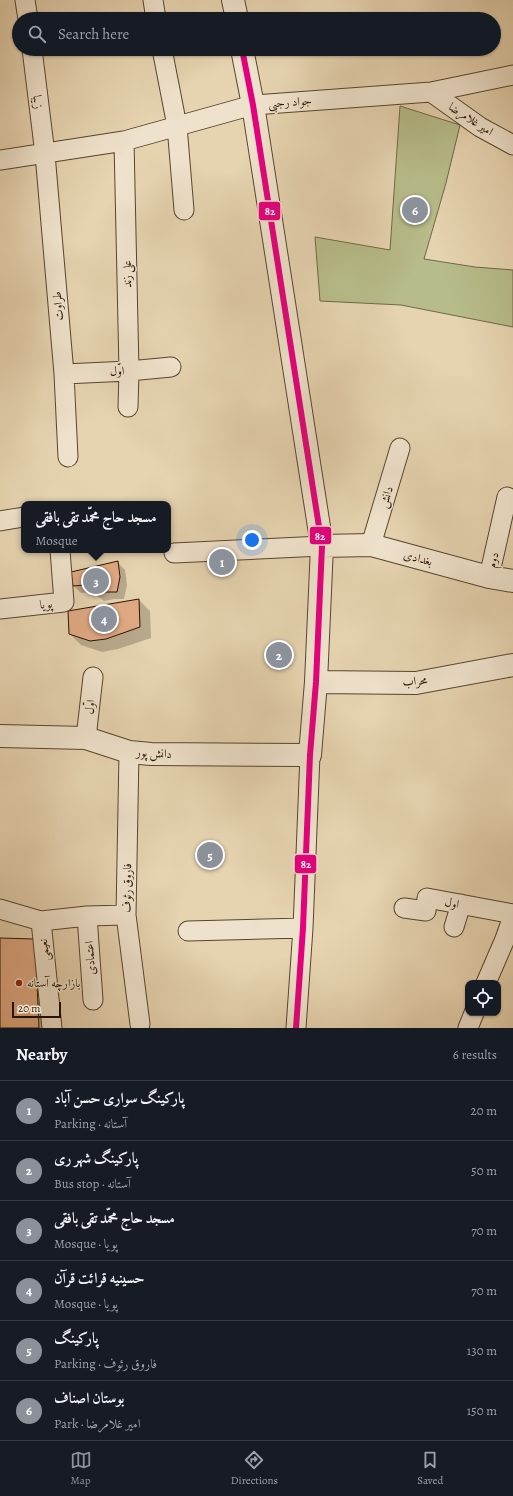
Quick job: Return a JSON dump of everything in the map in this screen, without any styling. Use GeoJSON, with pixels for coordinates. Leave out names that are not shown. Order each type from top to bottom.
{"type":"FeatureCollection","features":[{"type":"Feature","properties":{"kind":"street"},"geometry":{"type":"LineString","coordinates":[[25,0],[27,12]]}},
{"type":"Feature","properties":{"kind":"street"},"geometry":{"type":"LineString","coordinates":[[153,0],[155,12]]}},
{"type":"Feature","properties":{"kind":"street"},"geometry":{"type":"LineString","coordinates":[[233,0],[235,12]]}},
{"type":"Feature","properties":{"kind":"street","name":"زیبا"},"geometry":{"type":"LineString","coordinates":[[33,56],[45,154]]}},
{"type":"Feature","properties":{"kind":"street"},"geometry":{"type":"LineString","coordinates":[[163,56],[177,126],[184,210]]}},
{"type":"Feature","properties":{"kind":"street"},"geometry":{"type":"LineString","coordinates":[[243,56],[322,546],[316,682],[310,755],[303,928],[296,1028]]}},
{"type":"Feature","properties":{"kind":"street","name":"جواد رجبی"},"geometry":{"type":"LineString","coordinates":[[0,160],[124,141],[252,105],[431,92],[513,76]]}},
{"type":"Feature","properties":{"kind":"street","name":"امیر غلامرضا"},"geometry":{"type":"LineString","coordinates":[[431,92],[480,127],[513,144]]}},
{"type":"Feature","properties":{"kind":"street","name":"علی زند"},"geometry":{"type":"LineString","coordinates":[[124,141],[129,371],[128,407]]}},
{"type":"Feature","properties":{"kind":"street","name":"طراوت"},"geometry":{"type":"LineString","coordinates":[[45,154],[64,374],[68,457]]}},
{"type":"Feature","properties":{"kind":"street","name":"اوّل"},"geometry":{"type":"LineString","coordinates":[[64,374],[129,371],[171,367]]}},
{"type":"Feature","properties":{"kind":"street","name":"دانش"},"geometry":{"type":"LineString","coordinates":[[371,545],[400,448]]}},
{"type":"Feature","properties":{"kind":"street","name":"دوم"},"geometry":{"type":"LineString","coordinates":[[489,577],[507,497]]}},
{"type":"Feature","properties":{"kind":"street"},"geometry":{"type":"LineString","coordinates":[[0,521],[21,518]]}},
{"type":"Feature","properties":{"kind":"street","name":"بغدادی"},"geometry":{"type":"LineString","coordinates":[[322,546],[371,545],[489,577],[513,582]]}},
{"type":"Feature","properties":{"kind":"street"},"geometry":{"type":"LineString","coordinates":[[174,553],[322,546]]}},
{"type":"Feature","properties":{"kind":"street","name":"پویا"},"geometry":{"type":"LineString","coordinates":[[0,609],[64,602],[60,553]]}},
{"type":"Feature","properties":{"kind":"street","name":"محراب"},"geometry":{"type":"LineString","coordinates":[[316,682],[416,683],[513,666]]}},
{"type":"Feature","properties":{"kind":"street","name":"اوّل"},"geometry":{"type":"LineString","coordinates":[[86,738],[93,677]]}},
{"type":"Feature","properties":{"kind":"street","name":"دانش پور"},"geometry":{"type":"LineString","coordinates":[[0,736],[86,738],[130,752],[152,754],[310,755]]}},
{"type":"Feature","properties":{"kind":"street","name":"فاروق رئوف"},"geometry":{"type":"LineString","coordinates":[[130,752],[126,915],[140,1024]]}},
{"type":"Feature","properties":{"kind":"street","name":"اول"},"geometry":{"type":"LineString","coordinates":[[404,908],[426,912],[427,898],[513,915]]}},
{"type":"Feature","properties":{"kind":"street"},"geometry":{"type":"LineString","coordinates":[[454,927],[461,904]]}},
{"type":"Feature","properties":{"kind":"street"},"geometry":{"type":"LineString","coordinates":[[0,909],[41,921],[87,916],[126,915]]}},
{"type":"Feature","properties":{"kind":"street"},"geometry":{"type":"LineString","coordinates":[[488,980],[509,940],[513,915]]}},
{"type":"Feature","properties":{"kind":"street","name":"اعتمادی"},"geometry":{"type":"LineString","coordinates":[[87,916],[93,1000]]}},
{"type":"Feature","properties":{"kind":"street","name":"نعیمی"},"geometry":{"type":"LineString","coordinates":[[41,921],[52,1028]]}},
{"type":"Feature","properties":{"kind":"street"},"geometry":{"type":"LineString","coordinates":[[188,931],[303,928]]}},
{"type":"Feature","properties":{"kind":"street"},"geometry":{"type":"LineString","coordinates":[[468,1028],[473,1016]]}},
{"type":"Feature","properties":{"kind":"green space"},"geometry":{"type":"Polygon","coordinates":[[[400,106],[460,125],[446,183],[424,259],[475,267],[513,270],[513,327],[401,305],[320,301],[315,237],[390,250],[400,106]]]}},
{"type":"Feature","properties":{"kind":"building"},"geometry":{"type":"Polygon","coordinates":[[[118,561],[120,577],[117,592],[96,594],[90,591],[85,585],[73,586],[71,572],[118,561]]]}},
{"type":"Feature","properties":{"kind":"building"},"geometry":{"type":"Polygon","coordinates":[[[139,599],[140,627],[106,639],[90,641],[69,634],[68,611],[139,599]]]}},
{"type":"Feature","properties":{"kind":"building","name":"بازارچه آستانه"},"geometry":{"type":"Polygon","coordinates":[[[0,938],[35,939],[39,1028],[0,1028],[0,938]]]}},
{"type":"Feature","properties":{"kind":"transit line","name":"82"},"geometry":{"type":"LineString","coordinates":[[243,56],[253,105],[322,546],[316,682],[310,755],[303,928],[296,1028]]}},
{"type":"Feature","properties":{"kind":"place","name":"بوستان اصناف"},"geometry":{"type":"Point","coordinates":[415,210]}},
{"type":"Feature","properties":{"kind":"place","name":"پارکینگ سواری حسن آباد"},"geometry":{"type":"Point","coordinates":[222,562]}},
{"type":"Feature","properties":{"kind":"place","name":"مسجد حاج محمّد تقی بافقی"},"geometry":{"type":"Point","coordinates":[96,581]}},
{"type":"Feature","properties":{"kind":"place","name":"حسینیه قرائت قرآن"},"geometry":{"type":"Point","coordinates":[104,619]}},
{"type":"Feature","properties":{"kind":"place","name":"پارکینگ شهر ری"},"geometry":{"type":"Point","coordinates":[279,655]}},
{"type":"Feature","properties":{"kind":"place","name":"پارکینگ"},"geometry":{"type":"Point","coordinates":[210,855]}},
{"type":"Feature","properties":{"kind":"place","name":"بازارچه آستانه"},"geometry":{"type":"Point","coordinates":[19,983]}}]}
